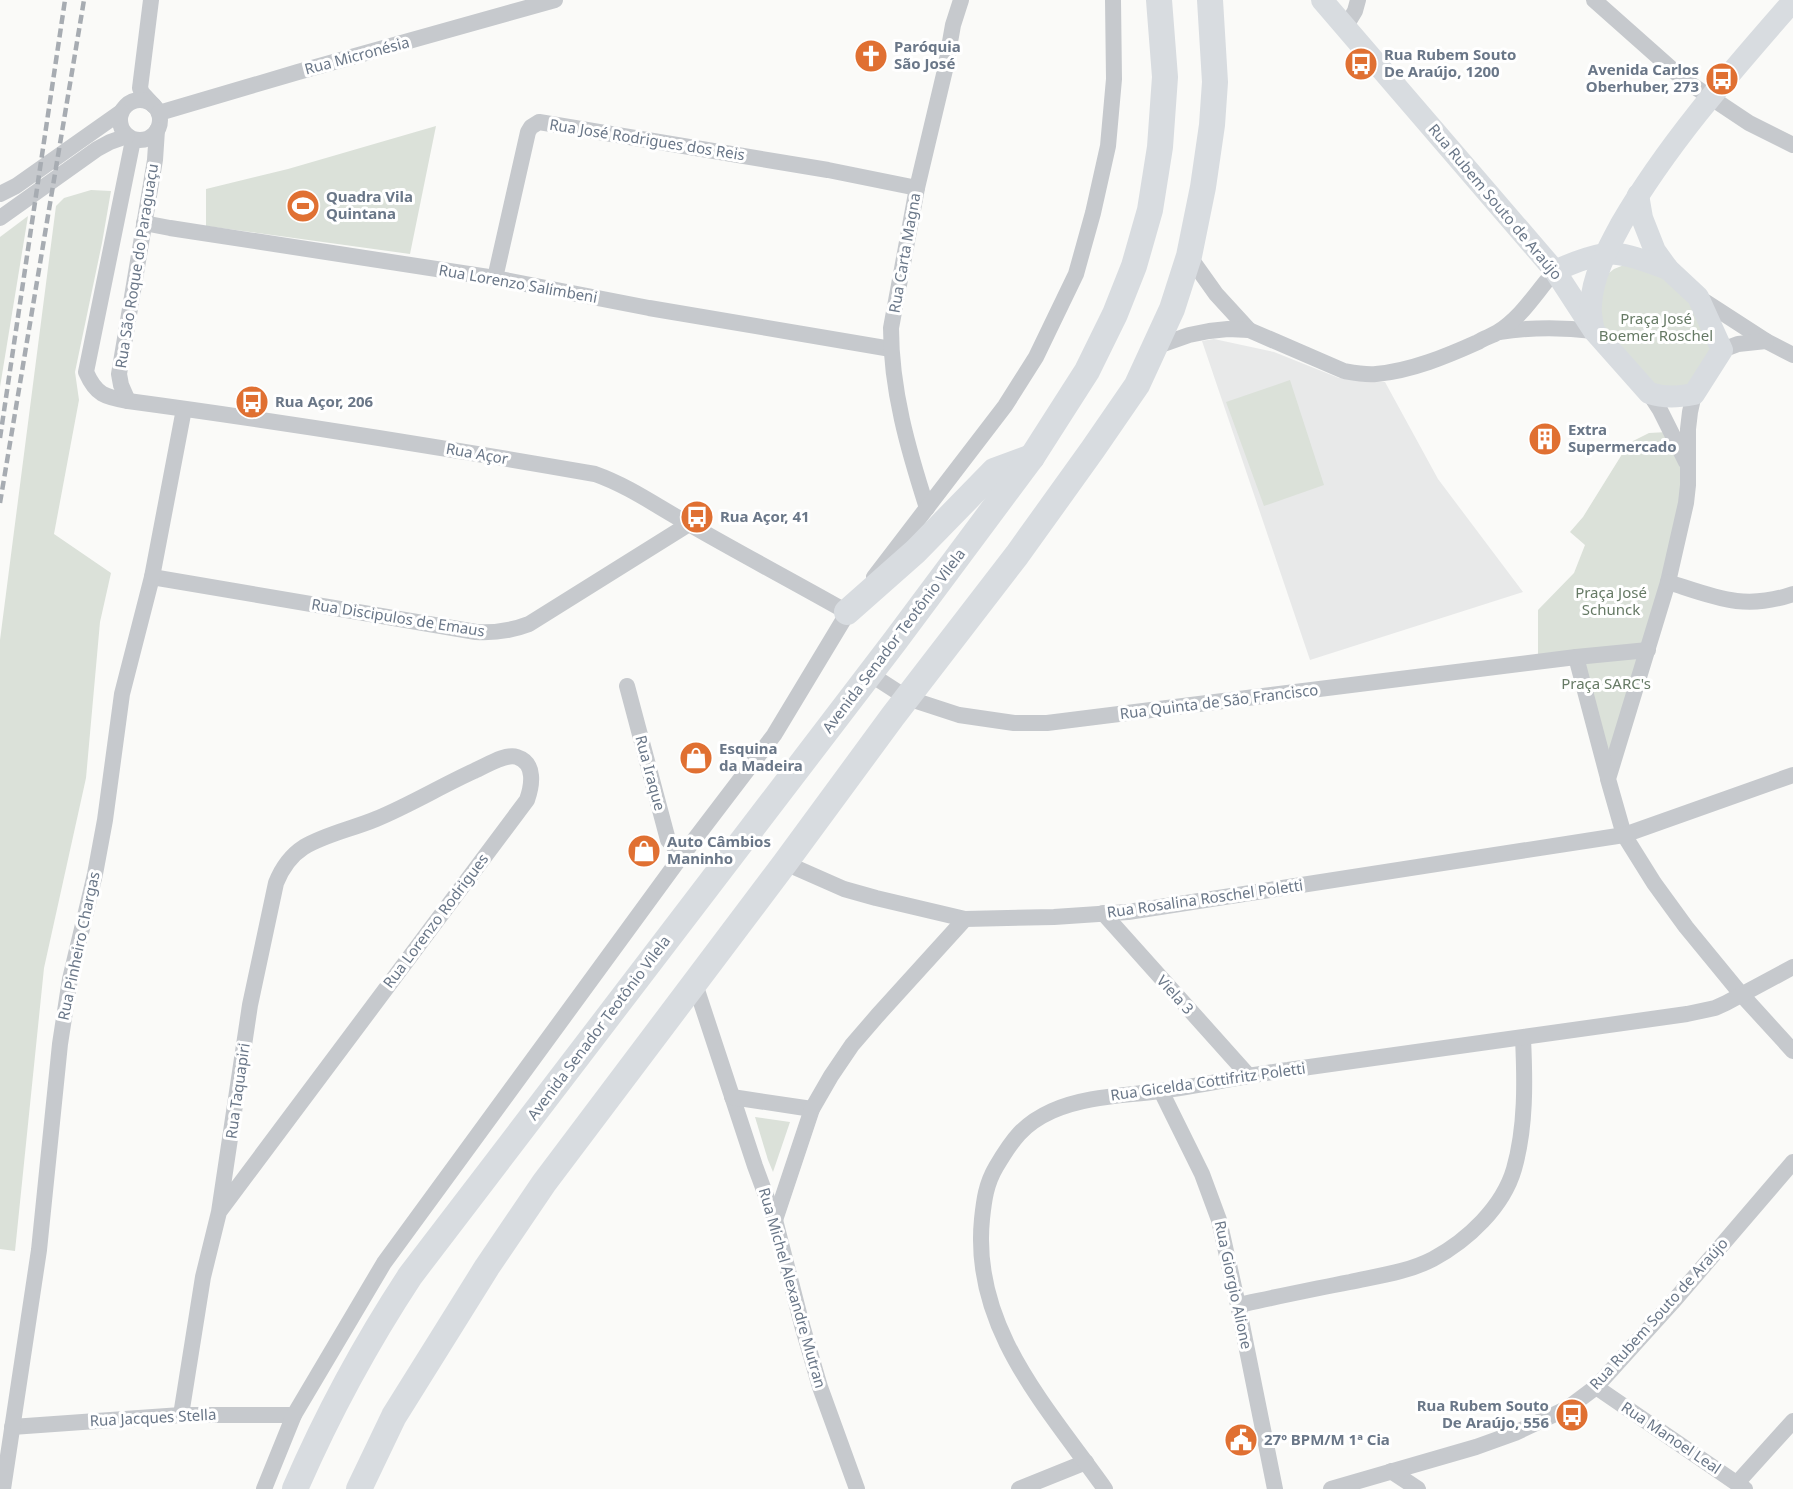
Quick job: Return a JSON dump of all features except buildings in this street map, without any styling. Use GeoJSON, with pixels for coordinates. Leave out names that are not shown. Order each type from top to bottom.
{"type":"FeatureCollection","features":[{"type":"Feature","properties":{"kind":"main road","name":"Avenida Senador Teotônio Vilela"},"geometry":{"type":"LineString","coordinates":[[295,1489],[310,1455],[367,1346],[410,1276],[870,674],[1032,457],[1087,371],[1115,314],[1134,266],[1147,221],[1161,147],[1165,77],[1160,0]]}},
{"type":"Feature","properties":{"kind":"main road"},"geometry":{"type":"LineString","coordinates":[[359,1489],[394,1416],[487,1267],[544,1183],[907,698],[1017,555],[1137,385],[1172,309],[1189,256],[1203,187],[1212,125],[1215,82],[1210,0]]}},
{"type":"Feature","properties":{"kind":"main road"},"geometry":{"type":"LineString","coordinates":[[847,612],[916,551],[994,471],[1032,457]]}},
{"type":"Feature","properties":{"kind":"street"},"geometry":{"type":"LineString","coordinates":[[151,0],[140,88],[157,116]]}},
{"type":"Feature","properties":{"kind":"street","name":"Rua Micronésia"},"geometry":{"type":"LineString","coordinates":[[157,116],[298,72],[555,0]]}},
{"type":"Feature","properties":{"kind":"street","name":"Rua Carta Magna"},"geometry":{"type":"LineString","coordinates":[[927,508],[906,440],[896,394],[891,328],[917,188],[945,70],[953,25],[961,0]]}},
{"type":"Feature","properties":{"kind":"street"},"geometry":{"type":"LineString","coordinates":[[264,1489],[294,1415],[384,1263],[682,855],[774,735],[806,685],[847,612],[984,436],[1025,376],[1052,328],[1076,274],[1093,213],[1108,146],[1114,79],[1113,0]]}},
{"type":"Feature","properties":{"kind":"street","name":"Rua Rubem Souto de Araújo"},"geometry":{"type":"LineString","coordinates":[[1322,0],[1555,271],[1594,331],[1649,393],[1688,465],[1686,503],[1668,582],[1608,779]]}},
{"type":"Feature","properties":{"kind":"street"},"geometry":{"type":"LineString","coordinates":[[1346,26],[1355,11],[1358,0]]}},
{"type":"Feature","properties":{"kind":"street"},"geometry":{"type":"LineString","coordinates":[[1594,0],[1669,68],[1709,98],[1749,123],[1793,145]]}},
{"type":"Feature","properties":{"kind":"street"},"geometry":{"type":"LineString","coordinates":[[1498,332],[1544,328],[1594,331],[1591,315],[1592,294],[1606,254],[1638,195],[1709,98],[1793,1]]}},
{"type":"Feature","properties":{"kind":"street"},"geometry":{"type":"LineString","coordinates":[[0,194],[16,186],[133,101],[144,101],[157,116]]}},
{"type":"Feature","properties":{"kind":"street"},"geometry":{"type":"LineString","coordinates":[[118,114],[126,139]]}},
{"type":"Feature","properties":{"kind":"street"},"geometry":{"type":"LineString","coordinates":[[0,218],[97,149],[126,139],[147,139],[157,116]]}},
{"type":"Feature","properties":{"kind":"street","name":"Rua São Roque do Paraguaçu"},"geometry":{"type":"LineString","coordinates":[[128,401],[121,386],[119,374],[154,160],[157,116]]}},
{"type":"Feature","properties":{"kind":"street","name":"Rua José Rodrigues dos Reis"},"geometry":{"type":"LineString","coordinates":[[495,279],[528,132],[539,122],[817,168],[917,188]]}},
{"type":"Feature","properties":{"kind":"street","name":"Rua São Roque do Paraguaçu"},"geometry":{"type":"LineString","coordinates":[[86,372],[126,139]]}},
{"type":"Feature","properties":{"kind":"street"},"geometry":{"type":"LineString","coordinates":[[1638,195],[1646,230],[1655,251],[1668,269],[1698,297],[1766,341],[1793,355]]}},
{"type":"Feature","properties":{"kind":"street","name":"Rua Lorenzo Salimbeni"},"geometry":{"type":"LineString","coordinates":[[144,223],[495,279],[891,349]]}},
{"type":"Feature","properties":{"kind":"street"},"geometry":{"type":"LineString","coordinates":[[1155,347],[1189,335],[1209,331],[1249,330],[1344,371],[1376,374],[1426,362],[1498,332],[1527,307],[1555,271],[1568,265],[1606,254],[1629,256],[1668,269]]}},
{"type":"Feature","properties":{"kind":"street"},"geometry":{"type":"LineString","coordinates":[[1189,256],[1216,294],[1249,330]]}},
{"type":"Feature","properties":{"kind":"street"},"geometry":{"type":"LineString","coordinates":[[1698,297],[1722,350]]}},
{"type":"Feature","properties":{"kind":"street"},"geometry":{"type":"LineString","coordinates":[[1688,465],[1689,421],[1694,394],[1722,350],[1738,344],[1766,341]]}},
{"type":"Feature","properties":{"kind":"street","name":"Rua Açor"},"geometry":{"type":"LineString","coordinates":[[86,372],[91,384],[99,393],[109,398],[392,439],[595,474],[629,489],[847,612]]}},
{"type":"Feature","properties":{"kind":"street"},"geometry":{"type":"LineString","coordinates":[[1649,393],[1670,397],[1694,394]]}},
{"type":"Feature","properties":{"kind":"street","name":"Rua Pinheiro Chargas"},"geometry":{"type":"LineString","coordinates":[[3,1489],[39,1250],[60,1044],[68,990],[105,820],[122,694],[152,578],[184,409]]}},
{"type":"Feature","properties":{"kind":"street","name":"Rua Discipulos de Emaus"},"geometry":{"type":"LineString","coordinates":[[152,578],[476,632],[494,633],[530,624],[689,524]]}},
{"type":"Feature","properties":{"kind":"street"},"geometry":{"type":"LineString","coordinates":[[1668,582],[1722,600],[1743,603],[1765,602],[1793,594]]}},
{"type":"Feature","properties":{"kind":"street","name":"Rua Quinta de São Francisco"},"geometry":{"type":"LineString","coordinates":[[870,674],[907,698],[959,715],[1014,723],[1047,723],[1648,650]]}},
{"type":"Feature","properties":{"kind":"street"},"geometry":{"type":"LineString","coordinates":[[1576,657],[1624,835],[1654,883],[1686,927],[1741,994],[1793,1050]]}},
{"type":"Feature","properties":{"kind":"street","name":"Rua Iraque"},"geometry":{"type":"LineString","coordinates":[[627,686],[668,840],[682,855]]}},
{"type":"Feature","properties":{"kind":"street","name":"Rua Lorenzo Rodrigues"},"geometry":{"type":"LineString","coordinates":[[219,1212],[526,800],[531,790],[530,768],[524,760],[515,756],[504,758],[370,822]]}},
{"type":"Feature","properties":{"kind":"street","name":"Rua Rosalina Roschel Poletti"},"geometry":{"type":"LineString","coordinates":[[785,863],[844,889],[965,919],[1128,912],[1624,835],[1793,775]]}},
{"type":"Feature","properties":{"kind":"street","name":"Rua Taquapiri"},"geometry":{"type":"LineString","coordinates":[[181,1415],[203,1277],[219,1212],[250,1005],[276,883],[291,857],[303,848],[370,822]]}},
{"type":"Feature","properties":{"kind":"street","name":"Viela 3"},"geometry":{"type":"LineString","coordinates":[[1104,914],[1248,1075]]}},
{"type":"Feature","properties":{"kind":"street"},"geometry":{"type":"LineString","coordinates":[[774,1220],[812,1109],[831,1076],[852,1045],[965,919]]}},
{"type":"Feature","properties":{"kind":"street","name":"Rua Gicelda Cottifritz Poletti"},"geometry":{"type":"LineString","coordinates":[[1105,1489],[1016,1363],[995,1318],[986,1286],[981,1260],[980,1235],[986,1191],[993,1173],[1014,1138],[1034,1121],[1071,1103],[1101,1097],[1161,1091],[1248,1075],[1687,1014],[1715,1008],[1793,967]]}},
{"type":"Feature","properties":{"kind":"street","name":"Rua Michel Alexandre Mutran"},"geometry":{"type":"LineString","coordinates":[[695,984],[774,1220],[820,1387],[858,1489]]}},
{"type":"Feature","properties":{"kind":"street"},"geometry":{"type":"LineString","coordinates":[[1238,1305],[1398,1272],[1432,1259],[1454,1246],[1480,1224],[1501,1198],[1514,1171],[1524,1100],[1523,1038]]}},
{"type":"Feature","properties":{"kind":"street","name":"Rua Giorgio Alione"},"geometry":{"type":"LineString","coordinates":[[1161,1091],[1211,1194],[1219,1220],[1275,1489]]}},
{"type":"Feature","properties":{"kind":"street"},"geometry":{"type":"LineString","coordinates":[[732,1097],[812,1109]]}},
{"type":"Feature","properties":{"kind":"street","name":"Rua Rubem Souto de Araújo"},"geometry":{"type":"LineString","coordinates":[[1331,1489],[1476,1447],[1536,1425],[1568,1408],[1596,1387],[1672,1303],[1793,1162]]}},
{"type":"Feature","properties":{"kind":"street","name":"Rua Manoel Leal"},"geometry":{"type":"LineString","coordinates":[[1596,1387],[1741,1486]]}},
{"type":"Feature","properties":{"kind":"street","name":"Rua Jacques Stella"},"geometry":{"type":"LineString","coordinates":[[12,1427],[181,1415],[294,1415]]}},
{"type":"Feature","properties":{"kind":"street"},"geometry":{"type":"LineString","coordinates":[[1741,1486],[1793,1421]]}},
{"type":"Feature","properties":{"kind":"street"},"geometry":{"type":"LineString","coordinates":[[1019,1489],[1086,1462]]}},
{"type":"Feature","properties":{"kind":"street"},"geometry":{"type":"LineString","coordinates":[[1391,1471],[1418,1489]]}},
{"type":"Feature","properties":{"kind":"shaded area"},"geometry":{"type":"Polygon","coordinates":[[[1214,339],[1274,352],[1339,378],[1385,382],[1438,479],[1523,592],[1310,660],[1202,341],[1214,339]]]}},
{"type":"Feature","properties":{"kind":"green space"},"geometry":{"type":"Polygon","coordinates":[[[436,126],[410,254],[206,226],[206,189],[288,169],[436,126]]]}},
{"type":"Feature","properties":{"kind":"green space"},"geometry":{"type":"Polygon","coordinates":[[[91,190],[111,191],[75,372],[79,400],[54,534],[111,573],[100,622],[86,778],[44,968],[15,1251],[0,1249],[0,640],[56,206],[64,198],[91,190]]]}},
{"type":"Feature","properties":{"kind":"green space"},"geometry":{"type":"Polygon","coordinates":[[[28,216],[0,387],[0,237],[28,216]]]}},
{"type":"Feature","properties":{"kind":"green space","name":"Praça José Boemer Roschel"},"geometry":{"type":"Polygon","coordinates":[[[1624,265],[1654,270],[1693,295],[1717,354],[1692,388],[1662,395],[1597,332],[1604,277],[1624,265]]]}},
{"type":"Feature","properties":{"kind":"green space"},"geometry":{"type":"Polygon","coordinates":[[[1290,380],[1324,485],[1264,506],[1226,402],[1290,380]]]}},
{"type":"Feature","properties":{"kind":"green space","name":"Praça José Schunck"},"geometry":{"type":"Polygon","coordinates":[[[1667,432],[1685,478],[1645,648],[1538,657],[1538,610],[1574,573],[1585,545],[1570,532],[1583,517],[1629,443],[1649,433],[1667,432]]]}},
{"type":"Feature","properties":{"kind":"green space","name":"Praça SARC's"},"geometry":{"type":"Polygon","coordinates":[[[1645,654],[1608,771],[1569,660],[1645,654]]]}},
{"type":"Feature","properties":{"kind":"green space"},"geometry":{"type":"Polygon","coordinates":[[[755,1117],[790,1122],[773,1172],[768,1160],[755,1117]]]}},
{"type":"Feature","properties":{"kind":"railway"},"geometry":{"type":"LineString","coordinates":[[0,438],[65,0]]}},
{"type":"Feature","properties":{"kind":"railway"},"geometry":{"type":"LineString","coordinates":[[0,503],[84,0]]}},
{"type":"Feature","properties":{"kind":"place","name":"Paróquia São José"},"geometry":{"type":"Point","coordinates":[871,56]}},
{"type":"Feature","properties":{"kind":"place","name":"Rua Rubem Souto De Araújo, 1200"},"geometry":{"type":"Point","coordinates":[1361,64]}},
{"type":"Feature","properties":{"kind":"place","name":"Avenida Carlos Oberhuber, 273"},"geometry":{"type":"Point","coordinates":[1722,79]}},
{"type":"Feature","properties":{"kind":"place","name":"Quadra Vila Quintana"},"geometry":{"type":"Point","coordinates":[303,206]}},
{"type":"Feature","properties":{"kind":"place","name":"Rua Açor, 206"},"geometry":{"type":"Point","coordinates":[252,402]}},
{"type":"Feature","properties":{"kind":"place","name":"Extra Supermercado"},"geometry":{"type":"Point","coordinates":[1545,439]}},
{"type":"Feature","properties":{"kind":"place","name":"Rua Açor, 41"},"geometry":{"type":"Point","coordinates":[697,517]}},
{"type":"Feature","properties":{"kind":"place","name":"Esquina da Madeira"},"geometry":{"type":"Point","coordinates":[696,758]}},
{"type":"Feature","properties":{"kind":"place","name":"Auto Câmbios Maninho"},"geometry":{"type":"Point","coordinates":[644,851]}},
{"type":"Feature","properties":{"kind":"place","name":"Rua Rubem Souto De Araújo, 556"},"geometry":{"type":"Point","coordinates":[1572,1415]}},
{"type":"Feature","properties":{"kind":"place","name":"27º BPM/M 1ª Cia"},"geometry":{"type":"Point","coordinates":[1241,1440]}}]}
